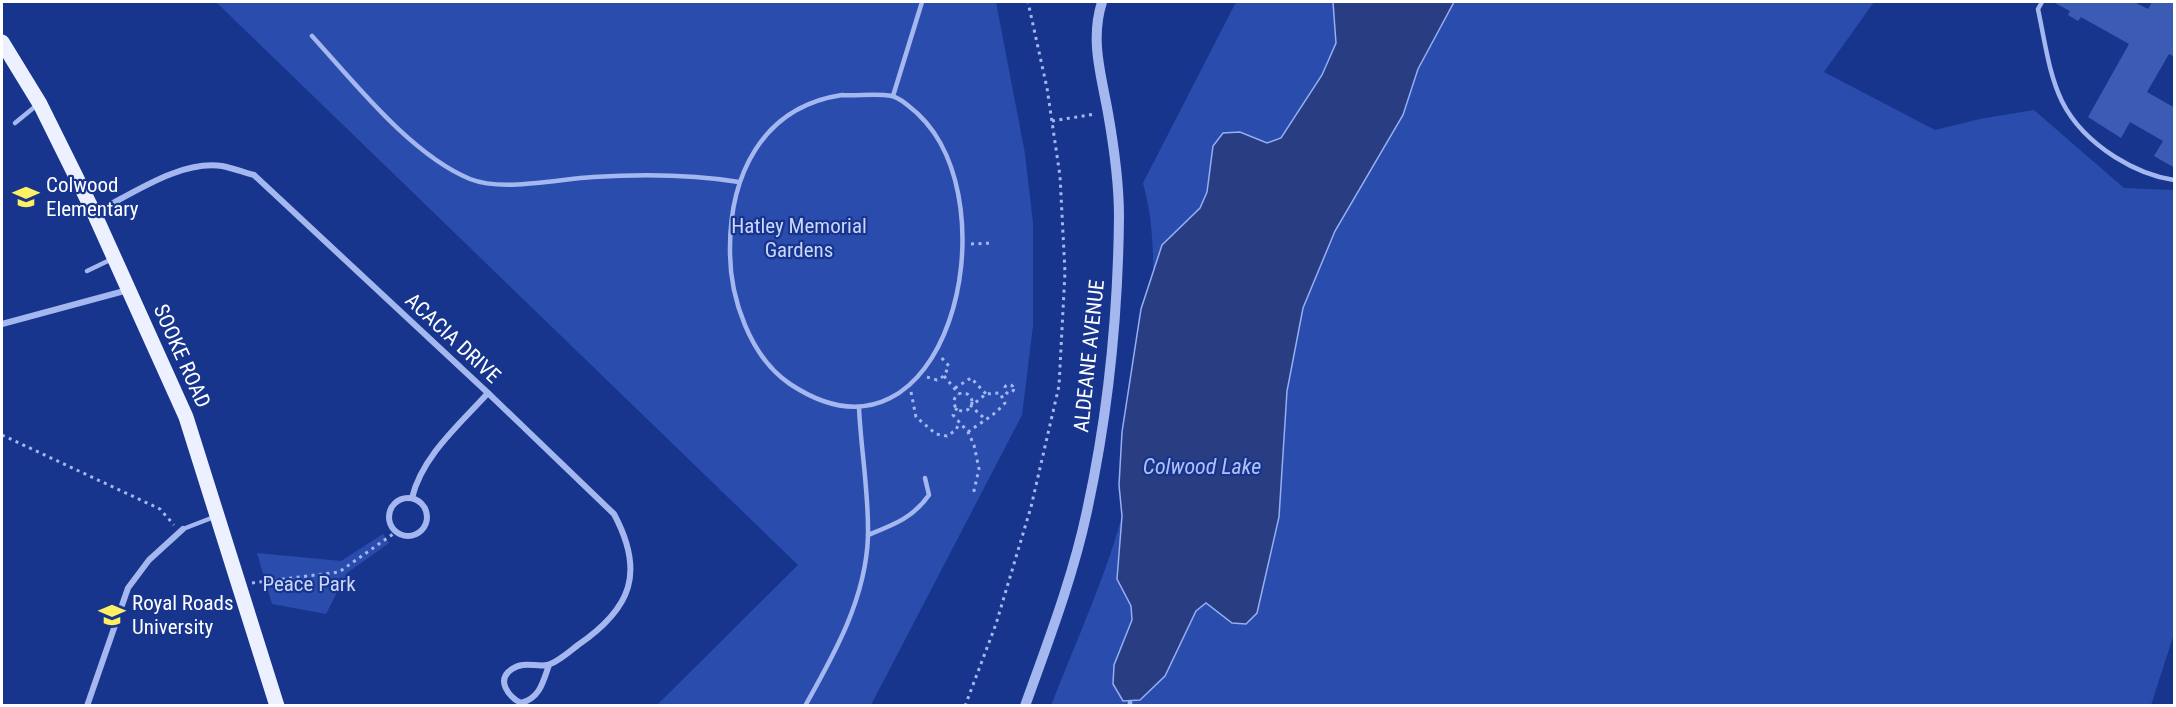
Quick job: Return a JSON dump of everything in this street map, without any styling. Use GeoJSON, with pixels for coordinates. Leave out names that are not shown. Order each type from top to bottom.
{"type":"FeatureCollection","features":[{"type":"Feature","properties":{"kind":"main road","name":"SOOKE ROAD"},"geometry":{"type":"LineString","coordinates":[[2,42],[40,104],[94,213],[186,417],[219,515],[277,705]]}},
{"type":"Feature","properties":{"kind":"street","name":"ALDEANE AVENUE"},"geometry":{"type":"LineString","coordinates":[[1025,705],[1070,577],[1087,512],[1104,420],[1113,334],[1119,215],[1108,112],[1096,56],[1096,20],[1102,2]]}},
{"type":"Feature","properties":{"kind":"street","name":"ACACIA DRIVE"},"geometry":{"type":"LineString","coordinates":[[94,213],[167,177],[195,167],[221,166],[254,175],[614,514],[627,538],[633,567],[626,594],[611,619],[549,665]]}},
{"type":"Feature","properties":{"kind":"street"},"geometry":{"type":"LineString","coordinates":[[2,324],[130,290]]}},
{"type":"Feature","properties":{"kind":"street"},"geometry":{"type":"LineString","coordinates":[[412,498],[416,480],[433,454],[488,393]]}},
{"type":"Feature","properties":{"kind":"street"},"geometry":{"type":"LineString","coordinates":[[412,498],[425,508],[425,525],[412,536],[396,532],[388,517],[395,502],[412,498]]}},
{"type":"Feature","properties":{"kind":"street"},"geometry":{"type":"LineString","coordinates":[[87,705],[128,588],[149,560],[181,531]]}},
{"type":"Feature","properties":{"kind":"street"},"geometry":{"type":"LineString","coordinates":[[523,664],[549,665],[540,691],[533,700],[521,703],[511,698],[505,689],[505,676],[511,669],[523,664]]}},
{"type":"Feature","properties":{"kind":"lane"},"geometry":{"type":"LineString","coordinates":[[893,96],[922,2]]}},
{"type":"Feature","properties":{"kind":"lane"},"geometry":{"type":"LineString","coordinates":[[2042,2],[2038,9],[2052,78],[2070,118],[2089,141],[2123,163],[2156,178],[2175,180]]}},
{"type":"Feature","properties":{"kind":"lane"},"geometry":{"type":"LineString","coordinates":[[312,36],[399,129],[429,153],[471,179],[503,183],[675,175],[739,182]]}},
{"type":"Feature","properties":{"kind":"lane"},"geometry":{"type":"LineString","coordinates":[[842,95],[893,96],[930,126],[943,148],[957,191],[963,244],[951,322],[936,354],[908,386],[878,403],[859,408],[834,404],[799,390],[784,380],[759,352],[741,311],[730,257],[732,208],[739,182],[747,162],[771,130],[804,106],[822,98],[842,95]]}},
{"type":"Feature","properties":{"kind":"lane"},"geometry":{"type":"LineString","coordinates":[[15,123],[40,104]]}},
{"type":"Feature","properties":{"kind":"lane"},"geometry":{"type":"LineString","coordinates":[[87,271],[115,257]]}},
{"type":"Feature","properties":{"kind":"lane"},"geometry":{"type":"LineString","coordinates":[[805,705],[839,645],[862,578],[868,535],[859,408]]}},
{"type":"Feature","properties":{"kind":"lane"},"geometry":{"type":"LineString","coordinates":[[868,535],[907,518],[919,509],[929,495],[925,478]]}},
{"type":"Feature","properties":{"kind":"lane"},"geometry":{"type":"LineString","coordinates":[[181,531],[219,515]]}},
{"type":"Feature","properties":{"kind":"path"},"geometry":{"type":"LineString","coordinates":[[965,705],[996,624],[1028,518],[1059,386],[1065,272],[1060,176],[1052,121],[1028,2]]}},
{"type":"Feature","properties":{"kind":"path"},"geometry":{"type":"LineString","coordinates":[[1052,121],[1108,112]]}},
{"type":"Feature","properties":{"kind":"path"},"geometry":{"type":"LineString","coordinates":[[963,244],[993,243]]}},
{"type":"Feature","properties":{"kind":"path"},"geometry":{"type":"LineString","coordinates":[[921,372],[934,380],[944,376],[949,366],[936,354]]}},
{"type":"Feature","properties":{"kind":"path"},"geometry":{"type":"LineString","coordinates":[[944,376],[959,394]]}},
{"type":"Feature","properties":{"kind":"path"},"geometry":{"type":"LineString","coordinates":[[955,388],[971,378],[986,394]]}},
{"type":"Feature","properties":{"kind":"path"},"geometry":{"type":"LineString","coordinates":[[908,386],[914,399],[916,417],[928,429],[941,436],[947,436],[956,430],[959,423]]}},
{"type":"Feature","properties":{"kind":"path"},"geometry":{"type":"LineString","coordinates":[[957,408],[963,411],[986,394],[996,392],[1005,394],[1005,403],[968,432]]}},
{"type":"Feature","properties":{"kind":"path"},"geometry":{"type":"LineString","coordinates":[[959,394],[969,395],[971,406],[985,419]]}},
{"type":"Feature","properties":{"kind":"path"},"geometry":{"type":"LineString","coordinates":[[959,394],[955,400],[957,408],[953,415],[968,432],[974,445],[979,469],[973,495]]}},
{"type":"Feature","properties":{"kind":"path"},"geometry":{"type":"LineString","coordinates":[[2,435],[160,509],[181,531]]}},
{"type":"Feature","properties":{"kind":"path"},"geometry":{"type":"LineString","coordinates":[[239,584],[339,572],[396,532]]}},
{"type":"Feature","properties":{"kind":"green space","name":"Hatley Memorial Gardens"},"geometry":{"type":"Polygon","coordinates":[[[216,2],[996,2],[1025,154],[1033,223],[1033,326],[1022,415],[871,705],[657,705],[798,565],[216,2]]]}},
{"type":"Feature","properties":{"kind":"green space"},"geometry":{"type":"Polygon","coordinates":[[[1236,2],[1874,2],[1824,72],[1935,130],[1980,119],[2034,110],[2124,188],[2174,190],[2174,634],[2151,705],[1051,706],[1106,567],[1130,482],[1151,319],[1153,273],[1151,227],[1143,183],[1236,2]]]}},
{"type":"Feature","properties":{"kind":"green space","name":"Peace Park"},"geometry":{"type":"Polygon","coordinates":[[[383,534],[389,543],[347,573],[326,614],[272,604],[257,553],[341,561],[383,534]]]}},
{"type":"Feature","properties":{"kind":"water","name":"Colwood Lake"},"geometry":{"type":"Polygon","coordinates":[[[1333,2],[1454,2],[1418,69],[1403,115],[1335,231],[1303,308],[1287,391],[1279,517],[1257,613],[1246,624],[1232,623],[1206,603],[1196,611],[1165,676],[1140,700],[1123,701],[1113,684],[1114,665],[1132,620],[1131,606],[1117,579],[1122,516],[1119,485],[1122,432],[1141,309],[1162,245],[1200,208],[1207,192],[1213,146],[1223,133],[1240,132],[1267,143],[1281,138],[1322,75],[1336,43],[1333,2]]]}},
{"type":"Feature","properties":{"kind":"building"},"geometry":{"type":"Polygon","coordinates":[[[2053,2],[2134,2],[2148,9],[2152,2],[2175,2],[2175,57],[2169,54],[2147,92],[2175,108],[2175,168],[2154,156],[2163,141],[2130,122],[2121,138],[2088,117],[2129,44],[2081,17],[2078,21],[2068,15],[2070,11],[2053,2]]]}},
{"type":"Feature","properties":{"kind":"place","name":"Colwood Elementary"},"geometry":{"type":"Point","coordinates":[26,197]}},
{"type":"Feature","properties":{"kind":"place","name":"Royal Roads University"},"geometry":{"type":"Point","coordinates":[112,615]}}]}
